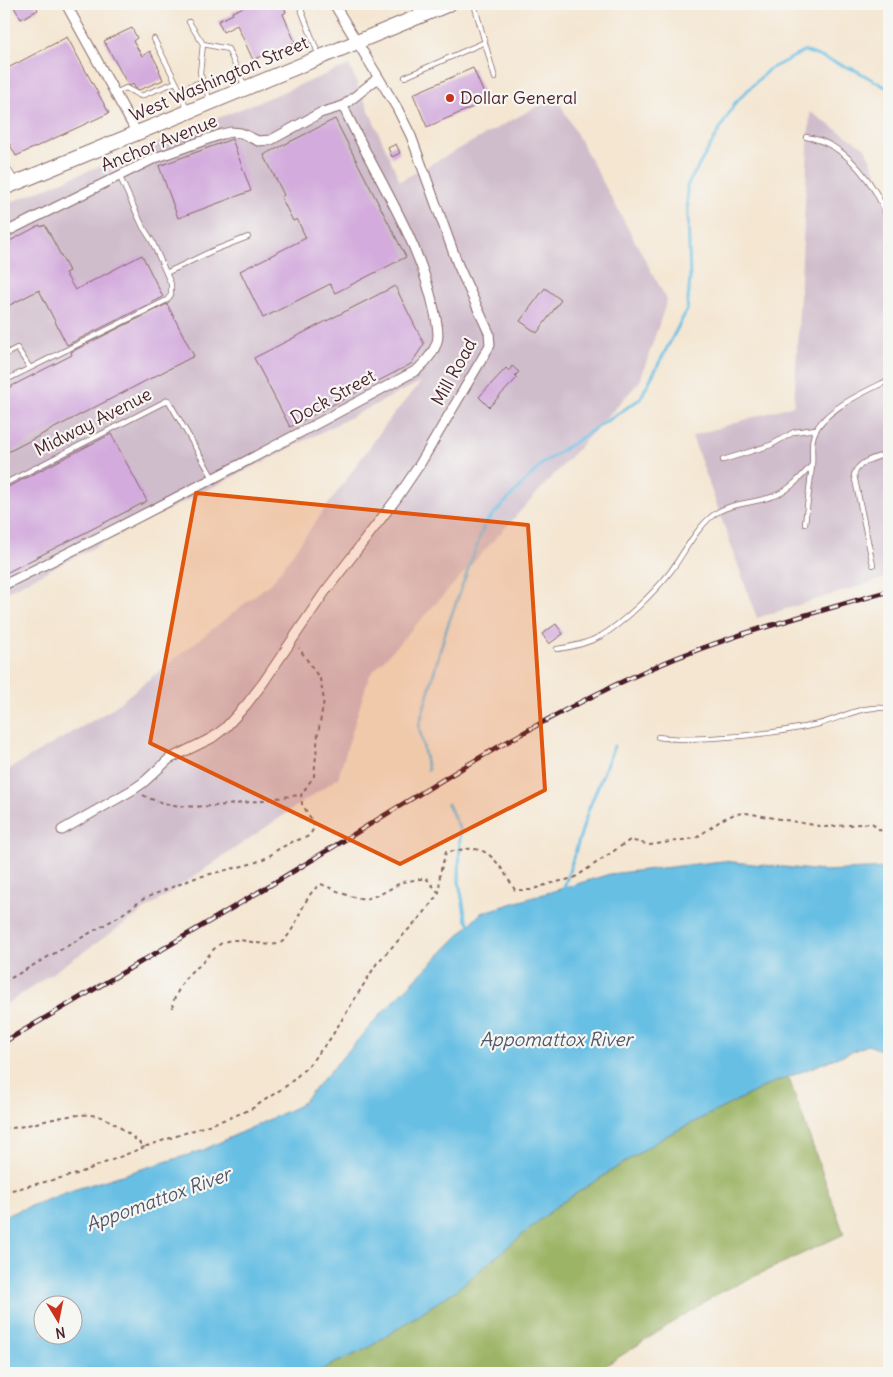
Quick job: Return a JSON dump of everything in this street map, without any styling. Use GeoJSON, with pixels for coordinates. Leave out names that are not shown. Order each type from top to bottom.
{"type":"FeatureCollection","features":[{"type":"Feature","properties":{"kind":"main road","name":"West Washington Street"},"geometry":{"type":"LineString","coordinates":[[10,185],[357,42],[426,8],[448,4]]}},
{"type":"Feature","properties":{"kind":"street"},"geometry":{"type":"LineString","coordinates":[[66,4],[137,133]]}},
{"type":"Feature","properties":{"kind":"street","name":"Mill Road"},"geometry":{"type":"LineString","coordinates":[[62,830],[134,789],[169,759],[212,738],[225,728],[263,683],[324,593],[402,491],[490,345],[490,333],[458,265],[411,136],[397,108],[334,4]]}},
{"type":"Feature","properties":{"kind":"street","name":"Anchor Avenue"},"geometry":{"type":"LineString","coordinates":[[4,233],[155,158],[222,134],[230,132],[241,133],[258,141],[271,140],[320,113],[343,106],[378,78]]}},
{"type":"Feature","properties":{"kind":"street","name":"Dock Street"},"geometry":{"type":"LineString","coordinates":[[4,585],[149,513],[298,435],[424,364],[437,341],[438,334],[426,279],[414,245],[343,106]]}},
{"type":"Feature","properties":{"kind":"lane"},"geometry":{"type":"LineString","coordinates":[[299,4],[320,57]]}},
{"type":"Feature","properties":{"kind":"lane"},"geometry":{"type":"LineString","coordinates":[[474,4],[495,78]]}},
{"type":"Feature","properties":{"kind":"lane"},"geometry":{"type":"LineString","coordinates":[[189,22],[203,44],[200,73],[211,102]]}},
{"type":"Feature","properties":{"kind":"lane"},"geometry":{"type":"LineString","coordinates":[[154,39],[180,90],[188,112]]}},
{"type":"Feature","properties":{"kind":"lane"},"geometry":{"type":"LineString","coordinates":[[405,77],[485,42]]}},
{"type":"Feature","properties":{"kind":"lane"},"geometry":{"type":"LineString","coordinates":[[203,44],[228,49],[246,88]]}},
{"type":"Feature","properties":{"kind":"lane"},"geometry":{"type":"LineString","coordinates":[[180,90],[203,81]]}},
{"type":"Feature","properties":{"kind":"lane"},"geometry":{"type":"LineString","coordinates":[[115,93],[126,88],[141,96],[176,82]]}},
{"type":"Feature","properties":{"kind":"lane"},"geometry":{"type":"LineString","coordinates":[[806,137],[824,142],[851,161],[871,184],[881,201],[889,222]]}},
{"type":"Feature","properties":{"kind":"lane"},"geometry":{"type":"LineString","coordinates":[[4,162],[10,185]]}},
{"type":"Feature","properties":{"kind":"lane"},"geometry":{"type":"LineString","coordinates":[[4,381],[167,300],[171,294],[172,288],[152,241],[143,227],[118,175]]}},
{"type":"Feature","properties":{"kind":"lane"},"geometry":{"type":"LineString","coordinates":[[166,273],[212,251],[248,237]]}},
{"type":"Feature","properties":{"kind":"lane"},"geometry":{"type":"LineString","coordinates":[[4,355],[17,348],[30,368]]}},
{"type":"Feature","properties":{"kind":"lane"},"geometry":{"type":"LineString","coordinates":[[805,524],[812,465],[812,444],[816,429],[825,418],[838,408],[858,395],[889,380]]}},
{"type":"Feature","properties":{"kind":"lane","name":"Midway Avenue"},"geometry":{"type":"LineString","coordinates":[[4,484],[168,400],[213,478]]}},
{"type":"Feature","properties":{"kind":"lane"},"geometry":{"type":"LineString","coordinates":[[723,460],[771,445],[794,432],[816,429]]}},
{"type":"Feature","properties":{"kind":"lane"},"geometry":{"type":"LineString","coordinates":[[873,565],[854,475],[860,464],[888,454],[889,466]]}},
{"type":"Feature","properties":{"kind":"lane"},"geometry":{"type":"LineString","coordinates":[[557,650],[586,643],[600,636],[635,608],[670,572],[703,524],[714,514],[775,496],[799,480],[812,465]]}},
{"type":"Feature","properties":{"kind":"lane"},"geometry":{"type":"LineString","coordinates":[[658,737],[686,740],[746,737],[789,730],[875,707],[889,709]]}},
{"type":"Feature","properties":{"kind":"path"},"geometry":{"type":"LineString","coordinates":[[4,982],[110,922],[145,898],[195,878],[254,863],[312,833],[314,828],[313,822],[302,804],[301,795],[315,773],[318,734],[324,700],[320,679],[292,639]]}},
{"type":"Feature","properties":{"kind":"path"},"geometry":{"type":"LineString","coordinates":[[134,789],[159,802],[191,807],[240,804],[270,798],[301,795]]}},
{"type":"Feature","properties":{"kind":"path"},"geometry":{"type":"LineString","coordinates":[[4,1192],[77,1174],[147,1146],[232,1117],[253,1108],[289,1084],[308,1066],[330,1039],[377,963],[439,893],[440,874],[446,852],[474,849],[484,851],[499,865],[515,890],[531,890],[574,878],[630,840],[650,845],[696,838],[723,819],[735,814],[746,813],[825,827],[872,822],[889,838]]}},
{"type":"Feature","properties":{"kind":"path"},"geometry":{"type":"LineString","coordinates":[[173,1008],[172,1004],[177,991],[190,972],[201,964],[214,947],[232,940],[269,945],[281,942],[293,928],[312,890],[321,884],[349,896],[365,900],[402,882],[426,878],[439,893]]}},
{"type":"Feature","properties":{"kind":"path"},"geometry":{"type":"LineString","coordinates":[[4,1129],[26,1127],[79,1114],[95,1115],[106,1118],[142,1145],[147,1146]]}},
{"type":"Feature","properties":{"kind":"highlighted area"},"geometry":{"type":"Polygon","coordinates":[[[196,493],[528,525],[545,790],[400,864],[150,743],[196,493]]]}},
{"type":"Feature","properties":{"kind":"shaded area"},"geometry":{"type":"Polygon","coordinates":[[[349,65],[400,181],[556,96],[667,300],[640,381],[369,676],[338,778],[4,1006],[4,772],[109,711],[272,582],[392,416],[422,381],[4,593],[4,205],[349,65]]]}},
{"type":"Feature","properties":{"kind":"shaded area"},"geometry":{"type":"Polygon","coordinates":[[[810,112],[865,148],[889,201],[889,577],[757,618],[692,436],[794,405],[810,112]]]}},
{"type":"Feature","properties":{"kind":"green space"},"geometry":{"type":"Polygon","coordinates":[[[788,1076],[844,1234],[717,1294],[594,1373],[314,1373],[368,1348],[456,1290],[558,1205],[664,1137],[788,1076]]]}},
{"type":"Feature","properties":{"kind":"water","name":"Appomattox River"},"geometry":{"type":"Polygon","coordinates":[[[723,861],[823,871],[889,868],[889,1053],[868,1045],[768,1085],[664,1137],[558,1205],[456,1290],[368,1348],[314,1373],[4,1373],[4,1216],[73,1190],[201,1151],[300,1105],[381,1014],[481,913],[610,874],[723,861]]]}},
{"type":"Feature","properties":{"kind":"building"},"geometry":{"type":"Polygon","coordinates":[[[21,4],[35,4],[38,10],[21,19],[14,7],[21,4]]]}},
{"type":"Feature","properties":{"kind":"building"},"geometry":{"type":"Polygon","coordinates":[[[251,4],[283,4],[286,12],[283,14],[295,42],[253,60],[237,25],[223,32],[218,21],[233,14],[232,12],[251,4]]]}},
{"type":"Feature","properties":{"kind":"building"},"geometry":{"type":"Polygon","coordinates":[[[132,28],[137,38],[133,41],[142,56],[150,51],[163,80],[139,90],[133,84],[128,85],[104,41],[132,28]]]}},
{"type":"Feature","properties":{"kind":"building"},"geometry":{"type":"Polygon","coordinates":[[[67,37],[109,113],[16,156],[4,133],[4,70],[67,37]]]}},
{"type":"Feature","properties":{"kind":"building","name":"Dollar General"},"geometry":{"type":"Polygon","coordinates":[[[473,68],[487,101],[427,127],[413,94],[473,68]]]}},
{"type":"Feature","properties":{"kind":"building"},"geometry":{"type":"Polygon","coordinates":[[[335,119],[406,257],[335,293],[330,284],[263,318],[240,271],[306,238],[297,219],[293,221],[281,197],[284,195],[264,155],[335,119]]]}},
{"type":"Feature","properties":{"kind":"building"},"geometry":{"type":"Polygon","coordinates":[[[232,139],[251,191],[178,218],[159,166],[232,139]]]}},
{"type":"Feature","properties":{"kind":"building"},"geometry":{"type":"Polygon","coordinates":[[[396,144],[400,153],[392,157],[388,148],[396,144]]]}},
{"type":"Feature","properties":{"kind":"building"},"geometry":{"type":"Polygon","coordinates":[[[40,225],[41,227],[45,225],[69,271],[65,273],[75,290],[142,255],[163,297],[67,345],[39,290],[4,308],[4,244],[40,225]]]}},
{"type":"Feature","properties":{"kind":"building"},"geometry":{"type":"Polygon","coordinates":[[[395,286],[424,344],[411,364],[290,427],[254,358],[395,286]]]}},
{"type":"Feature","properties":{"kind":"building"},"geometry":{"type":"Polygon","coordinates":[[[545,288],[561,300],[537,333],[520,321],[545,288]]]}},
{"type":"Feature","properties":{"kind":"building"},"geometry":{"type":"Polygon","coordinates":[[[167,304],[194,356],[4,454],[4,390],[72,355],[71,352],[167,304]]]}},
{"type":"Feature","properties":{"kind":"building"},"geometry":{"type":"Polygon","coordinates":[[[512,366],[519,372],[515,376],[517,378],[489,407],[479,397],[506,368],[509,371],[512,366]]]}},
{"type":"Feature","properties":{"kind":"building"},"geometry":{"type":"Polygon","coordinates":[[[111,434],[147,501],[4,574],[4,489],[111,434]]]}},
{"type":"Feature","properties":{"kind":"building"},"geometry":{"type":"Polygon","coordinates":[[[556,624],[563,634],[549,644],[542,634],[556,624]]]}},
{"type":"Feature","properties":{"kind":"waterway"},"geometry":{"type":"LineString","coordinates":[[428,770],[419,726],[445,633],[485,523],[543,463],[640,399],[687,310],[690,278],[687,186],[735,103],[768,70],[805,51],[855,70],[889,89]]}},
{"type":"Feature","properties":{"kind":"waterway"},"geometry":{"type":"LineString","coordinates":[[563,891],[588,811],[614,746]]}},
{"type":"Feature","properties":{"kind":"waterway"},"geometry":{"type":"LineString","coordinates":[[448,804],[460,830],[459,882],[466,919],[471,927]]}},
{"type":"Feature","properties":{"kind":"railway"},"geometry":{"type":"LineString","coordinates":[[4,1042],[544,721],[628,679],[691,652],[724,640],[889,591]]}},
{"type":"Feature","properties":{"kind":"place","name":"Dollar General"},"geometry":{"type":"Point","coordinates":[450,98]}}]}
